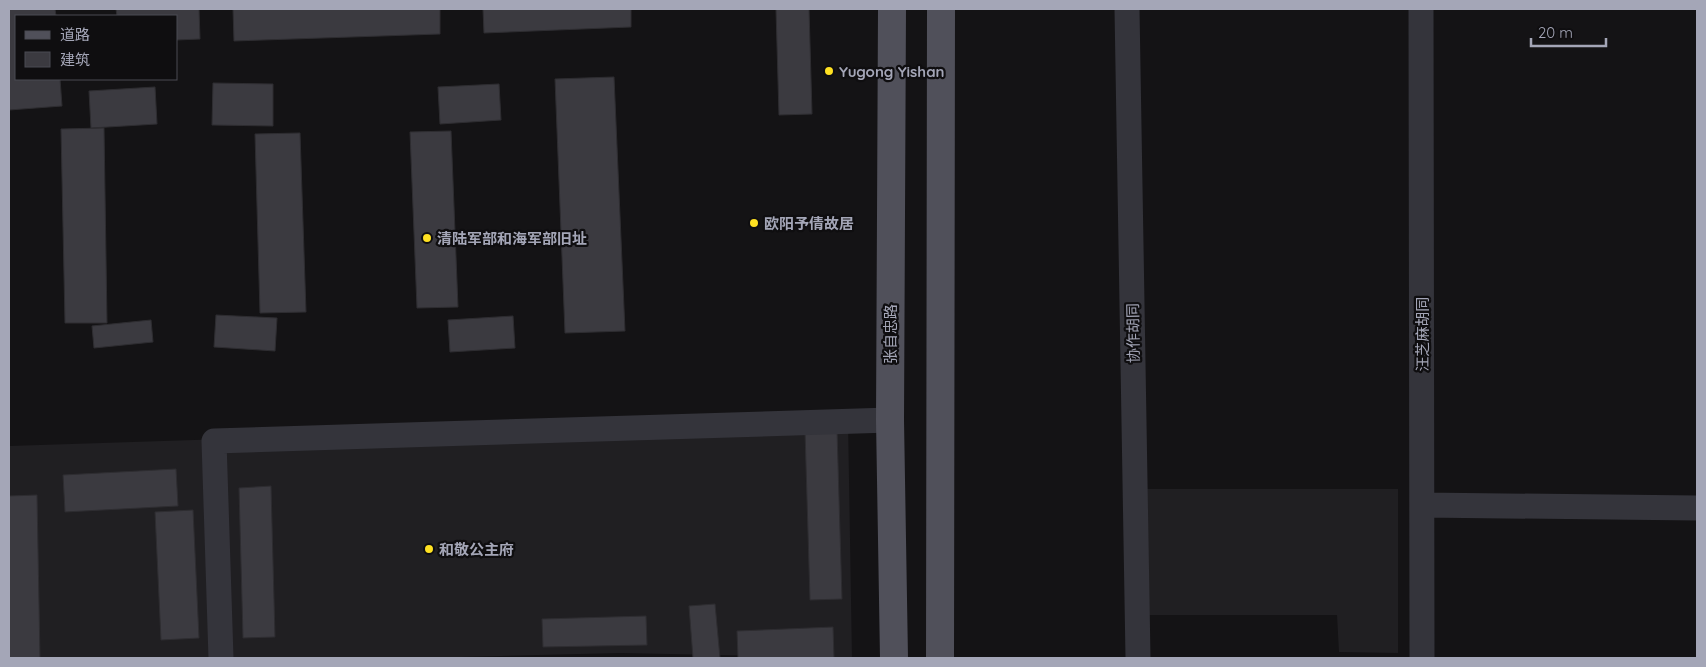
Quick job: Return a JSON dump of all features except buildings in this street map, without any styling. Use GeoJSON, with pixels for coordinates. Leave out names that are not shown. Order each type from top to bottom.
{"type":"FeatureCollection","features":[{"type":"Feature","properties":{"kind":"main road","name":"张自忠路"},"geometry":{"type":"LineString","coordinates":[[892,9],[890,420],[894,658]]}},
{"type":"Feature","properties":{"kind":"main road"},"geometry":{"type":"LineString","coordinates":[[940,658],[941,9]]}},
{"type":"Feature","properties":{"kind":"lane","name":"协作胡同"},"geometry":{"type":"LineString","coordinates":[[1128,9],[1138,658]]}},
{"type":"Feature","properties":{"kind":"lane","name":"汪芝麻胡同"},"geometry":{"type":"LineString","coordinates":[[1421,9],[1422,658]]}},
{"type":"Feature","properties":{"kind":"lane"},"geometry":{"type":"LineString","coordinates":[[221,658],[214,441],[890,420]]}},
{"type":"Feature","properties":{"kind":"lane"},"geometry":{"type":"LineString","coordinates":[[1423,505],[1697,508]]}},
{"type":"Feature","properties":{"kind":"shaded area","name":"和敬公主府"},"geometry":{"type":"Polygon","coordinates":[[[848,419],[852,658],[621,653],[423,658],[9,658],[9,446],[848,419]]]}},
{"type":"Feature","properties":{"kind":"shaded area"},"geometry":{"type":"Polygon","coordinates":[[[1147,489],[1398,489],[1398,653],[1339,652],[1337,615],[1149,615],[1147,489]]]}},
{"type":"Feature","properties":{"kind":"place","name":"Yugong Yishan"},"geometry":{"type":"Point","coordinates":[829,71]}},
{"type":"Feature","properties":{"kind":"place","name":"欧阳予倩故居"},"geometry":{"type":"Point","coordinates":[754,223]}},
{"type":"Feature","properties":{"kind":"place","name":"清陆军部和海军部旧址"},"geometry":{"type":"Point","coordinates":[427,238]}},
{"type":"Feature","properties":{"kind":"place","name":"和敬公主府"},"geometry":{"type":"Point","coordinates":[429,549]}}]}
